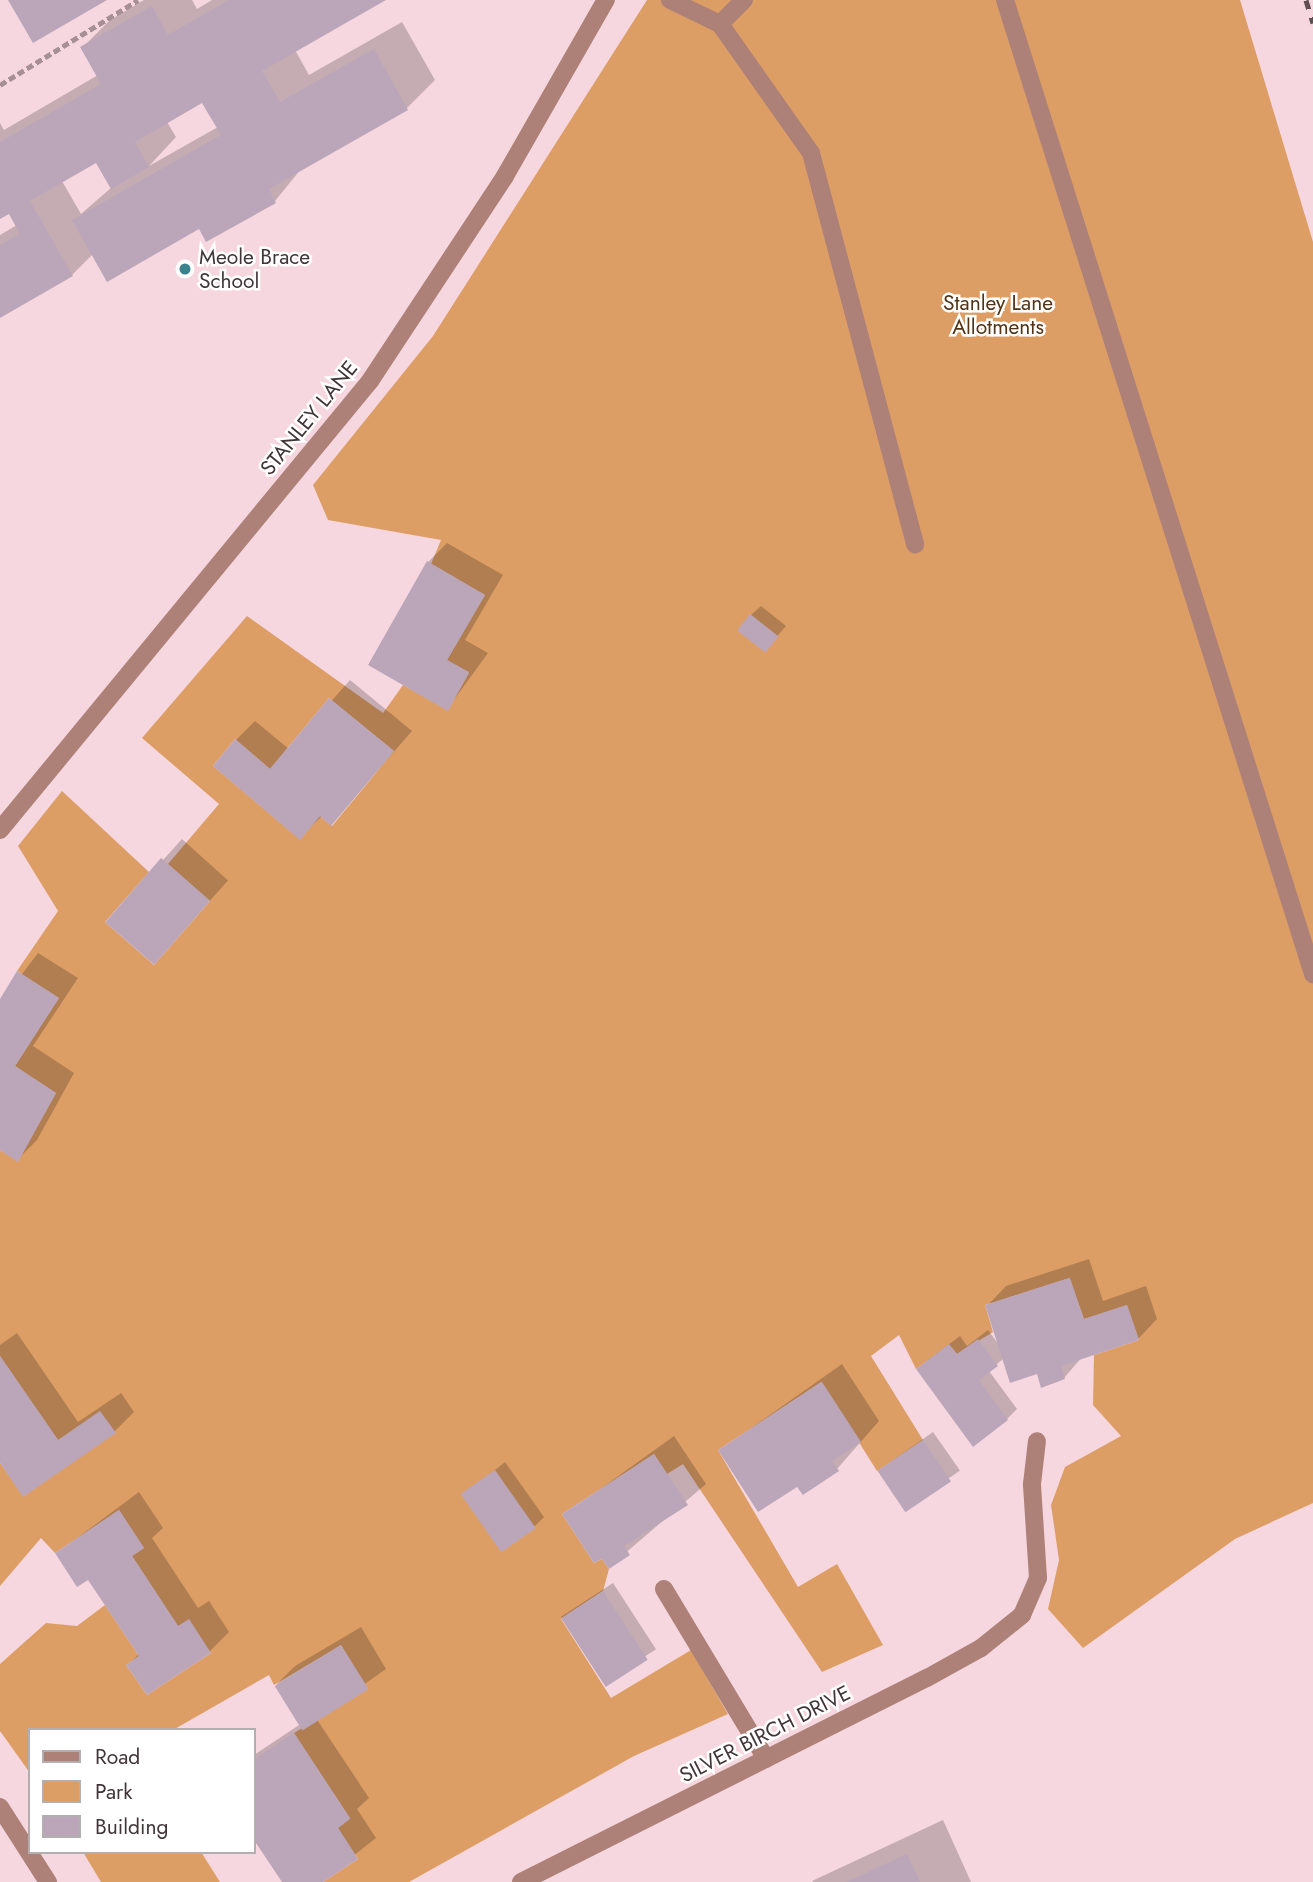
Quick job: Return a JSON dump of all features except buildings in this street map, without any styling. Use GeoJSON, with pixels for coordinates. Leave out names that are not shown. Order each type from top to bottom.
{"type":"FeatureCollection","features":[{"type":"Feature","properties":{"kind":"street","name":"STANLEY LANE"},"geometry":{"type":"LineString","coordinates":[[0,830],[370,381],[505,176],[606,0]]}},
{"type":"Feature","properties":{"kind":"street"},"geometry":{"type":"LineString","coordinates":[[670,0],[720,24],[811,153],[915,544]]}},
{"type":"Feature","properties":{"kind":"street"},"geometry":{"type":"LineString","coordinates":[[720,24],[744,0]]}},
{"type":"Feature","properties":{"kind":"street"},"geometry":{"type":"LineString","coordinates":[[1005,0],[1313,974]]}},
{"type":"Feature","properties":{"kind":"street","name":"SILVER BIRCH DRIVE"},"geometry":{"type":"LineString","coordinates":[[521,1882],[981,1648],[1022,1615],[1038,1578],[1032,1484],[1037,1441]]}},
{"type":"Feature","properties":{"kind":"street"},"geometry":{"type":"LineString","coordinates":[[664,1589],[766,1759]]}},
{"type":"Feature","properties":{"kind":"street"},"geometry":{"type":"LineString","coordinates":[[0,1807],[28,1851]]}},
{"type":"Feature","properties":{"kind":"street"},"geometry":{"type":"LineString","coordinates":[[30,1854],[48,1882]]}},
{"type":"Feature","properties":{"kind":"path"},"geometry":{"type":"LineString","coordinates":[[0,85],[138,0]]}},
{"type":"Feature","properties":{"kind":"green space","name":"Stanley Lane Allotments"},"geometry":{"type":"Polygon","coordinates":[[[647,0],[1240,0],[1313,242],[1313,1503],[1235,1539],[1083,1648],[1048,1609],[1059,1560],[1051,1505],[1065,1467],[1121,1436],[1093,1405],[1094,1355],[1139,1340],[1127,1305],[1084,1319],[1069,1278],[985,1305],[993,1332],[957,1354],[949,1345],[916,1369],[899,1335],[871,1356],[923,1440],[877,1471],[821,1382],[718,1450],[798,1587],[837,1564],[883,1645],[822,1672],[683,1464],[667,1474],[654,1454],[562,1514],[594,1563],[602,1559],[609,1569],[603,1591],[561,1619],[611,1698],[691,1650],[728,1714],[634,1756],[409,1882],[323,1882],[358,1859],[338,1828],[350,1818],[294,1733],[367,1689],[341,1645],[274,1685],[269,1675],[176,1728],[28,1728],[28,1770],[0,1731],[0,1664],[46,1623],[77,1626],[105,1605],[139,1656],[126,1665],[147,1695],[211,1653],[178,1626],[132,1556],[144,1548],[119,1510],[55,1553],[41,1538],[0,1586],[0,1463],[24,1496],[58,1440],[0,1356],[0,1150],[18,1161],[56,1093],[15,1066],[59,998],[17,971],[58,911],[18,846],[62,791],[149,872],[105,922],[154,965],[210,901],[168,864],[219,804],[142,738],[247,616],[383,713],[403,685],[448,710],[469,673],[447,660],[485,595],[431,564],[441,540],[328,520],[313,485],[433,336],[647,0]],[[329,698],[270,769],[235,739],[213,766],[300,839],[320,816],[332,826],[394,751],[329,698]]]}},
{"type":"Feature","properties":{"kind":"green space"},"geometry":{"type":"Polygon","coordinates":[[[84,1854],[202,1854],[220,1882],[101,1882],[84,1854]]]}},
{"type":"Feature","properties":{"kind":"railway"},"geometry":{"type":"LineString","coordinates":[[1306,0],[1313,23]]}},
{"type":"Feature","properties":{"kind":"place","name":"Meole Brace School"},"geometry":{"type":"Point","coordinates":[185,269]}}]}
